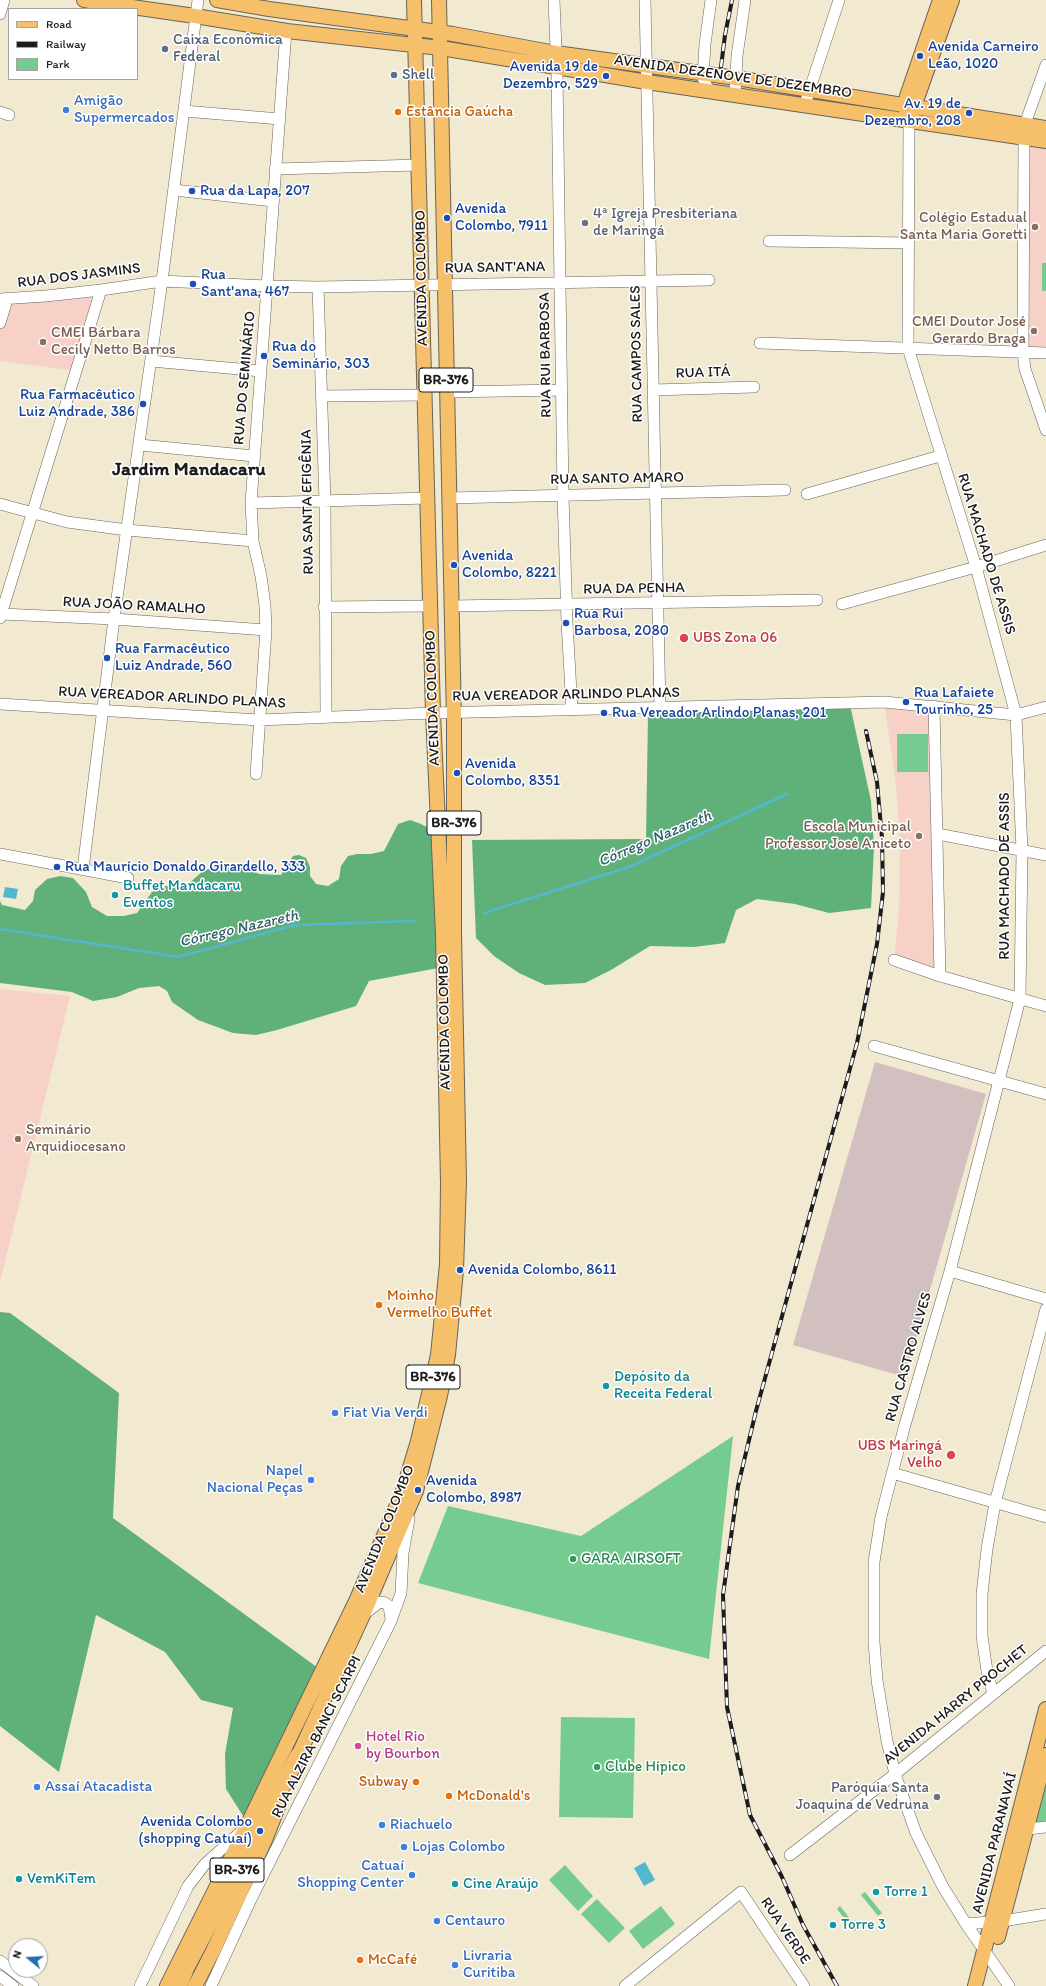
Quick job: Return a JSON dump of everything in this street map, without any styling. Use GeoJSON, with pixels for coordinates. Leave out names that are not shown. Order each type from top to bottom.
{"type":"FeatureCollection","features":[{"type":"Feature","properties":{"kind":"highway","name":"AVENIDA COLOMBO"},"geometry":{"type":"LineString","coordinates":[[178,1986],[186,1968],[298,1756]]}},
{"type":"Feature","properties":{"kind":"main road","name":"AVENIDA DEZENOVE DE DEZEMBRO"},"geometry":{"type":"LineString","coordinates":[[84,0],[104,1],[286,31],[350,39],[556,60],[646,66],[704,73],[910,106],[1025,131],[1046,141]]}},
{"type":"Feature","properties":{"kind":"main road","name":"AVENIDA DEZENOVE DE DEZEMBRO"},"geometry":{"type":"LineString","coordinates":[[217,0],[353,21],[440,32],[647,82],[909,120],[1025,131],[1046,128]]}},
{"type":"Feature","properties":{"kind":"main road","name":"AVENIDA COLOMBO"},"geometry":{"type":"LineString","coordinates":[[167,1986],[246,1828],[357,1599],[403,1491],[418,1441],[438,1356],[447,1264],[448,1183],[443,934],[432,713],[426,395],[414,0]]}},
{"type":"Feature","properties":{"kind":"main road","name":"AVENIDA COLOMBO"},"geometry":{"type":"LineString","coordinates":[[298,1756],[363,1615],[416,1491],[442,1390],[448,1355],[456,1270],[459,1182],[454,934],[454,712],[439,0]]}},
{"type":"Feature","properties":{"kind":"main road"},"geometry":{"type":"LineString","coordinates":[[909,120],[910,106],[940,0]]}},
{"type":"Feature","properties":{"kind":"main road"},"geometry":{"type":"LineString","coordinates":[[910,106],[952,0]]}},
{"type":"Feature","properties":{"kind":"main road"},"geometry":{"type":"LineString","coordinates":[[350,39],[353,21]]}},
{"type":"Feature","properties":{"kind":"main road"},"geometry":{"type":"LineString","coordinates":[[429,553],[450,553]]}},
{"type":"Feature","properties":{"kind":"main road","name":"AVENIDA PARANAVAÍ"},"geometry":{"type":"LineString","coordinates":[[975,1986],[988,1956],[998,1921],[1043,1730],[1046,1709]]}},
{"type":"Feature","properties":{"kind":"main road","name":"AVENIDA PARANAVAÍ"},"geometry":{"type":"LineString","coordinates":[[1020,1830],[1046,1754]]}},
{"type":"Feature","properties":{"kind":"main road"},"geometry":{"type":"LineString","coordinates":[[195,1986],[265,1840],[298,1756]]}},
{"type":"Feature","properties":{"kind":"main road","name":"AVENIDA PARANAVAÍ"},"geometry":{"type":"LineString","coordinates":[[985,1986],[988,1956]]}},
{"type":"Feature","properties":{"kind":"street"},"geometry":{"type":"LineString","coordinates":[[0,14],[4,0]]}},
{"type":"Feature","properties":{"kind":"street"},"geometry":{"type":"LineString","coordinates":[[83,869],[114,619],[140,445],[184,111],[194,16],[198,0]]}},
{"type":"Feature","properties":{"kind":"street","name":"RUA RUI BARBOSA"},"geometry":{"type":"LineString","coordinates":[[554,0],[563,495],[566,605],[572,710]]}},
{"type":"Feature","properties":{"kind":"street","name":"RUA CAMPOS SALES"},"geometry":{"type":"LineString","coordinates":[[645,0],[660,708]]}},
{"type":"Feature","properties":{"kind":"street"},"geometry":{"type":"LineString","coordinates":[[709,91],[703,78],[705,44],[711,0]]}},
{"type":"Feature","properties":{"kind":"street"},"geometry":{"type":"LineString","coordinates":[[736,95],[739,32],[745,0]]}},
{"type":"Feature","properties":{"kind":"street"},"geometry":{"type":"LineString","coordinates":[[805,104],[839,0]]}},
{"type":"Feature","properties":{"kind":"street","name":"RUA DO SEMINÁRIO"},"geometry":{"type":"LineString","coordinates":[[256,774],[266,630],[264,590],[253,541],[251,503],[286,31]]}},
{"type":"Feature","properties":{"kind":"street"},"geometry":{"type":"LineString","coordinates":[[1046,65],[1025,131],[1023,352],[1026,369],[1046,430]]}},
{"type":"Feature","properties":{"kind":"street"},"geometry":{"type":"LineString","coordinates":[[184,111],[280,119]]}},
{"type":"Feature","properties":{"kind":"street","name":"RUA MACHADO DE ASSIS"},"geometry":{"type":"LineString","coordinates":[[909,120],[908,348],[940,456],[976,567],[1016,715],[1022,850],[1020,999]]}},
{"type":"Feature","properties":{"kind":"street"},"geometry":{"type":"LineString","coordinates":[[275,169],[419,164]]}},
{"type":"Feature","properties":{"kind":"street"},"geometry":{"type":"LineString","coordinates":[[174,190],[273,201]]}},
{"type":"Feature","properties":{"kind":"street"},"geometry":{"type":"LineString","coordinates":[[769,241],[909,242]]}},
{"type":"Feature","properties":{"kind":"street","name":"RUA SANT'ANA"},"geometry":{"type":"LineString","coordinates":[[162,281],[318,287],[444,283],[709,280]]}},
{"type":"Feature","properties":{"kind":"street","name":"RUA DOS JASMINS"},"geometry":{"type":"LineString","coordinates":[[3,299],[102,290],[162,281]]}},
{"type":"Feature","properties":{"kind":"street","name":"RUA SANTA EFIGÊNIA"},"geometry":{"type":"LineString","coordinates":[[318,287],[324,502],[326,717]]}},
{"type":"Feature","properties":{"kind":"street"},"geometry":{"type":"LineString","coordinates":[[1,616],[102,290]]}},
{"type":"Feature","properties":{"kind":"street"},"geometry":{"type":"LineString","coordinates":[[0,322],[3,299]]}},
{"type":"Feature","properties":{"kind":"street"},"geometry":{"type":"LineString","coordinates":[[760,343],[1046,353]]}},
{"type":"Feature","properties":{"kind":"street"},"geometry":{"type":"LineString","coordinates":[[151,361],[260,371]]}},
{"type":"Feature","properties":{"kind":"street","name":"RUA ITÁ"},"geometry":{"type":"LineString","coordinates":[[653,390],[754,387]]}},
{"type":"Feature","properties":{"kind":"street"},"geometry":{"type":"LineString","coordinates":[[447,392],[562,390]]}},
{"type":"Feature","properties":{"kind":"street"},"geometry":{"type":"LineString","coordinates":[[321,396],[426,395]]}},
{"type":"Feature","properties":{"kind":"street"},"geometry":{"type":"LineString","coordinates":[[140,445],[254,456]]}},
{"type":"Feature","properties":{"kind":"street"},"geometry":{"type":"LineString","coordinates":[[807,494],[940,456]]}},
{"type":"Feature","properties":{"kind":"street","name":"RUA SANTO AMARO"},"geometry":{"type":"LineString","coordinates":[[449,498],[785,490]]}},
{"type":"Feature","properties":{"kind":"street"},"geometry":{"type":"LineString","coordinates":[[251,503],[428,498]]}},
{"type":"Feature","properties":{"kind":"street"},"geometry":{"type":"LineString","coordinates":[[0,504],[67,522],[127,530],[253,541]]}},
{"type":"Feature","properties":{"kind":"street"},"geometry":{"type":"LineString","coordinates":[[842,604],[1046,546]]}},
{"type":"Feature","properties":{"kind":"street","name":"RUA DA PENHA"},"geometry":{"type":"LineString","coordinates":[[451,606],[658,604],[817,600]]}},
{"type":"Feature","properties":{"kind":"street"},"geometry":{"type":"LineString","coordinates":[[324,607],[430,606]]}},
{"type":"Feature","properties":{"kind":"street","name":"RUA JOÃO RAMALHO"},"geometry":{"type":"LineString","coordinates":[[1,616],[114,619],[266,630]]}},
{"type":"Feature","properties":{"kind":"street","name":"RUA VEREADOR ARLINDO PLANAS"},"geometry":{"type":"LineString","coordinates":[[0,704],[259,720],[454,712],[884,702],[1016,715]]}},
{"type":"Feature","properties":{"kind":"street"},"geometry":{"type":"LineString","coordinates":[[934,706],[940,976]]}},
{"type":"Feature","properties":{"kind":"street"},"geometry":{"type":"LineString","coordinates":[[1016,715],[1046,707]]}},
{"type":"Feature","properties":{"kind":"street"},"geometry":{"type":"LineString","coordinates":[[938,834],[1046,855]]}},
{"type":"Feature","properties":{"kind":"street"},"geometry":{"type":"LineString","coordinates":[[0,854],[128,878]]}},
{"type":"Feature","properties":{"kind":"street"},"geometry":{"type":"LineString","coordinates":[[894,960],[940,976],[1046,1006]]}},
{"type":"Feature","properties":{"kind":"street","name":"RUA CASTRO ALVES"},"geometry":{"type":"LineString","coordinates":[[1009,1986],[966,1924],[943,1887],[919,1840],[895,1774],[887,1741],[877,1680],[873,1601],[874,1562],[881,1517],[892,1473],[950,1271],[1020,999]]}},
{"type":"Feature","properties":{"kind":"street"},"geometry":{"type":"LineString","coordinates":[[874,1046],[1046,1094]]}},
{"type":"Feature","properties":{"kind":"street"},"geometry":{"type":"LineString","coordinates":[[950,1271],[1046,1299]]}},
{"type":"Feature","properties":{"kind":"street"},"geometry":{"type":"LineString","coordinates":[[993,1694],[986,1671],[982,1636],[982,1594],[987,1549],[995,1503],[1046,1309]]}},
{"type":"Feature","properties":{"kind":"street"},"geometry":{"type":"LineString","coordinates":[[892,1473],[1046,1517]]}},
{"type":"Feature","properties":{"kind":"street","name":"RUA ALZIRA BANCI SCARPI"},"geometry":{"type":"LineString","coordinates":[[211,1986],[291,1821],[391,1621],[401,1593],[406,1532],[416,1491]]}},
{"type":"Feature","properties":{"kind":"street"},"geometry":{"type":"LineString","coordinates":[[363,1615],[380,1602],[385,1602],[389,1606],[391,1612],[391,1621]]}},
{"type":"Feature","properties":{"kind":"street","name":"AVENIDA HARRY PROCHET"},"geometry":{"type":"LineString","coordinates":[[790,1855],[895,1774],[1046,1651]]}},
{"type":"Feature","properties":{"kind":"street"},"geometry":{"type":"LineString","coordinates":[[1020,1830],[1046,1827]]}},
{"type":"Feature","properties":{"kind":"street"},"geometry":{"type":"LineString","coordinates":[[140,1986],[188,1886],[205,1864],[246,1828]]}},
{"type":"Feature","properties":{"kind":"street","name":"RUA VERDE"},"geometry":{"type":"LineString","coordinates":[[625,1986],[741,1892],[804,1986]]}},
{"type":"Feature","properties":{"kind":"street"},"geometry":{"type":"LineString","coordinates":[[966,1924],[1046,1914]]}},
{"type":"Feature","properties":{"kind":"street"},"geometry":{"type":"LineString","coordinates":[[0,1961],[33,1986]]}},
{"type":"Feature","properties":{"kind":"street"},"geometry":{"type":"LineString","coordinates":[[0,1976],[13,1986]]}},
{"type":"Feature","properties":{"kind":"shaded area","name":"Colégio Estadual Santa Maria Goretti"},"geometry":{"type":"Polygon","coordinates":[[[1024,140],[1046,144],[1046,353],[1023,352],[1024,140]]]}},
{"type":"Feature","properties":{"kind":"shaded area","name":"CMEI Bárbara Cecily Netto Barros"},"geometry":{"type":"Polygon","coordinates":[[[101,290],[77,371],[0,361],[0,323],[7,300],[101,290]]]}},
{"type":"Feature","properties":{"kind":"shaded area","name":"Escola Municipal Professor José Aniceto"},"geometry":{"type":"Polygon","coordinates":[[[884,702],[934,706],[940,976],[894,960],[899,911],[900,839],[896,784],[884,702]]]}},
{"type":"Feature","properties":{"kind":"shaded area","name":"Seminário Arquidiocesano"},"geometry":{"type":"Polygon","coordinates":[[[0,989],[70,996],[0,1282],[0,989]]]}},
{"type":"Feature","properties":{"kind":"shaded area"},"geometry":{"type":"Polygon","coordinates":[[[875,1062],[986,1094],[905,1377],[793,1345],[875,1062]]]}},
{"type":"Feature","properties":{"kind":"green space"},"geometry":{"type":"Polygon","coordinates":[[[1042,263],[1046,263],[1046,291],[1042,291],[1042,263]]]}},
{"type":"Feature","properties":{"kind":"green space"},"geometry":{"type":"Polygon","coordinates":[[[850,705],[871,801],[874,847],[871,908],[829,913],[795,904],[757,899],[736,910],[725,943],[694,947],[650,946],[611,970],[585,983],[545,985],[519,973],[494,956],[476,938],[472,840],[646,839],[648,715],[850,705]]]}},
{"type":"Feature","properties":{"kind":"green space"},"geometry":{"type":"Polygon","coordinates":[[[897,734],[928,734],[928,772],[897,772],[897,734]]]}},
{"type":"Feature","properties":{"kind":"green space"},"geometry":{"type":"Polygon","coordinates":[[[410,820],[430,829],[433,844],[438,968],[369,981],[356,1006],[256,1035],[233,1033],[198,1020],[172,1002],[167,991],[159,986],[139,988],[117,997],[93,1001],[72,992],[0,983],[0,901],[2,905],[25,910],[33,901],[35,890],[47,879],[60,876],[73,878],[86,892],[92,907],[107,916],[124,916],[137,913],[152,892],[166,886],[180,887],[187,885],[203,871],[218,866],[239,864],[259,874],[281,875],[293,856],[299,855],[306,858],[310,867],[310,876],[316,884],[328,886],[339,879],[341,866],[348,856],[384,851],[398,824],[410,820]]]}},
{"type":"Feature","properties":{"kind":"green space"},"geometry":{"type":"Polygon","coordinates":[[[0,1312],[10,1313],[119,1393],[113,1518],[318,1668],[245,1819],[226,1789],[225,1754],[233,1708],[201,1700],[165,1652],[96,1615],[59,1772],[0,1726],[0,1312]]]}},
{"type":"Feature","properties":{"kind":"green space","name":"GARA AIRSOFT"},"geometry":{"type":"Polygon","coordinates":[[[733,1436],[709,1659],[418,1583],[448,1506],[581,1536],[733,1436]]]}},
{"type":"Feature","properties":{"kind":"green space","name":"Clube Hípico"},"geometry":{"type":"Polygon","coordinates":[[[561,1717],[635,1718],[633,1818],[559,1817],[561,1717]]]}},
{"type":"Feature","properties":{"kind":"green space"},"geometry":{"type":"Polygon","coordinates":[[[1046,1768],[1046,1823],[1029,1825],[1046,1768]]]}},
{"type":"Feature","properties":{"kind":"green space"},"geometry":{"type":"Polygon","coordinates":[[[565,1865],[593,1896],[578,1911],[549,1880],[565,1865]]]}},
{"type":"Feature","properties":{"kind":"green space"},"geometry":{"type":"Polygon","coordinates":[[[865,1892],[882,1913],[878,1916],[861,1895],[865,1892]]]}},
{"type":"Feature","properties":{"kind":"green space"},"geometry":{"type":"Polygon","coordinates":[[[597,1899],[625,1928],[609,1943],[581,1914],[597,1899]]]}},
{"type":"Feature","properties":{"kind":"green space"},"geometry":{"type":"Polygon","coordinates":[[[661,1906],[675,1924],[643,1949],[629,1931],[661,1906]]]}},
{"type":"Feature","properties":{"kind":"green space"},"geometry":{"type":"Polygon","coordinates":[[[840,1906],[858,1929],[854,1931],[837,1909],[840,1906]]]}},
{"type":"Feature","properties":{"kind":"water"},"geometry":{"type":"Polygon","coordinates":[[[5,887],[18,889],[16,899],[3,897],[5,887]]]}},
{"type":"Feature","properties":{"kind":"water"},"geometry":{"type":"Polygon","coordinates":[[[645,1862],[655,1880],[644,1886],[634,1868],[645,1862]]]}},
{"type":"Feature","properties":{"kind":"waterway","name":"Córrego Nazareth"},"geometry":{"type":"LineString","coordinates":[[484,913],[629,867],[787,794]]}},
{"type":"Feature","properties":{"kind":"waterway","name":"Córrego Nazareth"},"geometry":{"type":"LineString","coordinates":[[0,929],[178,957],[295,925],[414,921]]}},
{"type":"Feature","properties":{"kind":"railway"},"geometry":{"type":"LineString","coordinates":[[721,67],[725,35],[732,0]]}},
{"type":"Feature","properties":{"kind":"railway"},"geometry":{"type":"LineString","coordinates":[[837,1986],[803,1925],[782,1877],[750,1815],[727,1707],[723,1595],[738,1486],[756,1411],[857,1043],[877,944],[883,892],[882,838],[877,782],[866,731]]}},
{"type":"Feature","properties":{"kind":"place","name":"Caixa Econômica Federal"},"geometry":{"type":"Point","coordinates":[165,49]}},
{"type":"Feature","properties":{"kind":"place","name":"Avenida Carneiro Leão, 1020"},"geometry":{"type":"Point","coordinates":[920,56]}},
{"type":"Feature","properties":{"kind":"place","name":"Shell"},"geometry":{"type":"Point","coordinates":[394,75]}},
{"type":"Feature","properties":{"kind":"place","name":"Avenida 19 de Dezembro, 529"},"geometry":{"type":"Point","coordinates":[606,76]}},
{"type":"Feature","properties":{"kind":"place","name":"Amigão Supermercados"},"geometry":{"type":"Point","coordinates":[66,110]}},
{"type":"Feature","properties":{"kind":"place","name":"Estância Gaúcha"},"geometry":{"type":"Point","coordinates":[398,112]}},
{"type":"Feature","properties":{"kind":"place","name":"Av. 19 de Dezembro, 208"},"geometry":{"type":"Point","coordinates":[969,113]}},
{"type":"Feature","properties":{"kind":"place","name":"Rua da Lapa, 207"},"geometry":{"type":"Point","coordinates":[192,191]}},
{"type":"Feature","properties":{"kind":"place","name":"Avenida Colombo, 7911"},"geometry":{"type":"Point","coordinates":[447,218]}},
{"type":"Feature","properties":{"kind":"place","name":"4ª Igreja Presbiteriana de Maringá"},"geometry":{"type":"Point","coordinates":[585,223]}},
{"type":"Feature","properties":{"kind":"place","name":"Colégio Estadual Santa Maria Goretti"},"geometry":{"type":"Point","coordinates":[1035,227]}},
{"type":"Feature","properties":{"kind":"place","name":"Rua Sant'ana, 467"},"geometry":{"type":"Point","coordinates":[193,284]}},
{"type":"Feature","properties":{"kind":"place","name":"CMEI Doutor José Gerardo Braga"},"geometry":{"type":"Point","coordinates":[1034,331]}},
{"type":"Feature","properties":{"kind":"place","name":"CMEI Bárbara Cecily Netto Barros"},"geometry":{"type":"Point","coordinates":[43,342]}},
{"type":"Feature","properties":{"kind":"place","name":"Rua do Seminário, 303"},"geometry":{"type":"Point","coordinates":[264,356]}},
{"type":"Feature","properties":{"kind":"place","name":"Rua Farmacêutico Luiz Andrade, 386"},"geometry":{"type":"Point","coordinates":[143,404]}},
{"type":"Feature","properties":{"kind":"place","name":"Avenida Colombo, 8221"},"geometry":{"type":"Point","coordinates":[454,565]}},
{"type":"Feature","properties":{"kind":"place","name":"Rua Rui Barbosa, 2080"},"geometry":{"type":"Point","coordinates":[566,623]}},
{"type":"Feature","properties":{"kind":"place","name":"UBS Zona 06"},"geometry":{"type":"Point","coordinates":[684,638]}},
{"type":"Feature","properties":{"kind":"place","name":"Rua Farmacêutico Luiz Andrade, 560"},"geometry":{"type":"Point","coordinates":[107,658]}},
{"type":"Feature","properties":{"kind":"place","name":"Rua Lafaiete Tourinho, 25"},"geometry":{"type":"Point","coordinates":[906,702]}},
{"type":"Feature","properties":{"kind":"place","name":"Rua Vereador Arlindo Planas, 201"},"geometry":{"type":"Point","coordinates":[604,713]}},
{"type":"Feature","properties":{"kind":"place","name":"Avenida Colombo, 8351"},"geometry":{"type":"Point","coordinates":[457,773]}},
{"type":"Feature","properties":{"kind":"place","name":"Escola Municipal Professor José Aniceto"},"geometry":{"type":"Point","coordinates":[919,836]}},
{"type":"Feature","properties":{"kind":"place","name":"Rua Maurício Donaldo Girardello, 333"},"geometry":{"type":"Point","coordinates":[57,867]}},
{"type":"Feature","properties":{"kind":"place","name":"Buffet Mandacaru Eventos"},"geometry":{"type":"Point","coordinates":[115,895]}},
{"type":"Feature","properties":{"kind":"place","name":"Seminário Arquidiocesano"},"geometry":{"type":"Point","coordinates":[18,1139]}},
{"type":"Feature","properties":{"kind":"place","name":"Avenida Colombo, 8611"},"geometry":{"type":"Point","coordinates":[460,1270]}},
{"type":"Feature","properties":{"kind":"place","name":"Moinho Vermelho Buffet"},"geometry":{"type":"Point","coordinates":[379,1305]}},
{"type":"Feature","properties":{"kind":"place","name":"Depósito da Receita Federal"},"geometry":{"type":"Point","coordinates":[606,1386]}},
{"type":"Feature","properties":{"kind":"place","name":"Fiat Via Verdi"},"geometry":{"type":"Point","coordinates":[335,1413]}},
{"type":"Feature","properties":{"kind":"place","name":"UBS Maringá Velho"},"geometry":{"type":"Point","coordinates":[951,1455]}},
{"type":"Feature","properties":{"kind":"place","name":"Napel Nacional Peças"},"geometry":{"type":"Point","coordinates":[311,1480]}},
{"type":"Feature","properties":{"kind":"place","name":"Avenida Colombo, 8987"},"geometry":{"type":"Point","coordinates":[418,1490]}},
{"type":"Feature","properties":{"kind":"place","name":"GARA AIRSOFT"},"geometry":{"type":"Point","coordinates":[573,1559]}},
{"type":"Feature","properties":{"kind":"place","name":"Hotel Rio by Bourbon"},"geometry":{"type":"Point","coordinates":[358,1746]}},
{"type":"Feature","properties":{"kind":"place","name":"Clube Hípico"},"geometry":{"type":"Point","coordinates":[597,1767]}},
{"type":"Feature","properties":{"kind":"place","name":"Subway"},"geometry":{"type":"Point","coordinates":[416,1782]}},
{"type":"Feature","properties":{"kind":"place","name":"Assaí Atacadista"},"geometry":{"type":"Point","coordinates":[37,1787]}},
{"type":"Feature","properties":{"kind":"place","name":"McDonald's"},"geometry":{"type":"Point","coordinates":[449,1796]}},
{"type":"Feature","properties":{"kind":"place","name":"Paróquia Santa Joaquina de Vedruna"},"geometry":{"type":"Point","coordinates":[937,1797]}},
{"type":"Feature","properties":{"kind":"place","name":"Riachuelo"},"geometry":{"type":"Point","coordinates":[382,1825]}},
{"type":"Feature","properties":{"kind":"place","name":"Avenida Colombo (shopping Catuaí)"},"geometry":{"type":"Point","coordinates":[260,1831]}},
{"type":"Feature","properties":{"kind":"place","name":"Lojas Colombo"},"geometry":{"type":"Point","coordinates":[404,1847]}},
{"type":"Feature","properties":{"kind":"place","name":"Catuaí Shopping Center"},"geometry":{"type":"Point","coordinates":[412,1875]}},
{"type":"Feature","properties":{"kind":"place","name":"VemKiTem"},"geometry":{"type":"Point","coordinates":[19,1879]}},
{"type":"Feature","properties":{"kind":"place","name":"Cine Araújo"},"geometry":{"type":"Point","coordinates":[455,1884]}},
{"type":"Feature","properties":{"kind":"place","name":"Torre 1"},"geometry":{"type":"Point","coordinates":[876,1892]}},
{"type":"Feature","properties":{"kind":"place","name":"Centauro"},"geometry":{"type":"Point","coordinates":[437,1921]}},
{"type":"Feature","properties":{"kind":"place","name":"Torre 3"},"geometry":{"type":"Point","coordinates":[833,1925]}},
{"type":"Feature","properties":{"kind":"place","name":"McCafé"},"geometry":{"type":"Point","coordinates":[360,1960]}},
{"type":"Feature","properties":{"kind":"place","name":"Livraria Curitiba"},"geometry":{"type":"Point","coordinates":[455,1965]}},
{"type":"Feature","properties":{"kind":"district","name":"Jardim Mandacaru"},"geometry":{"type":"Point","coordinates":[189,470]}}]}
